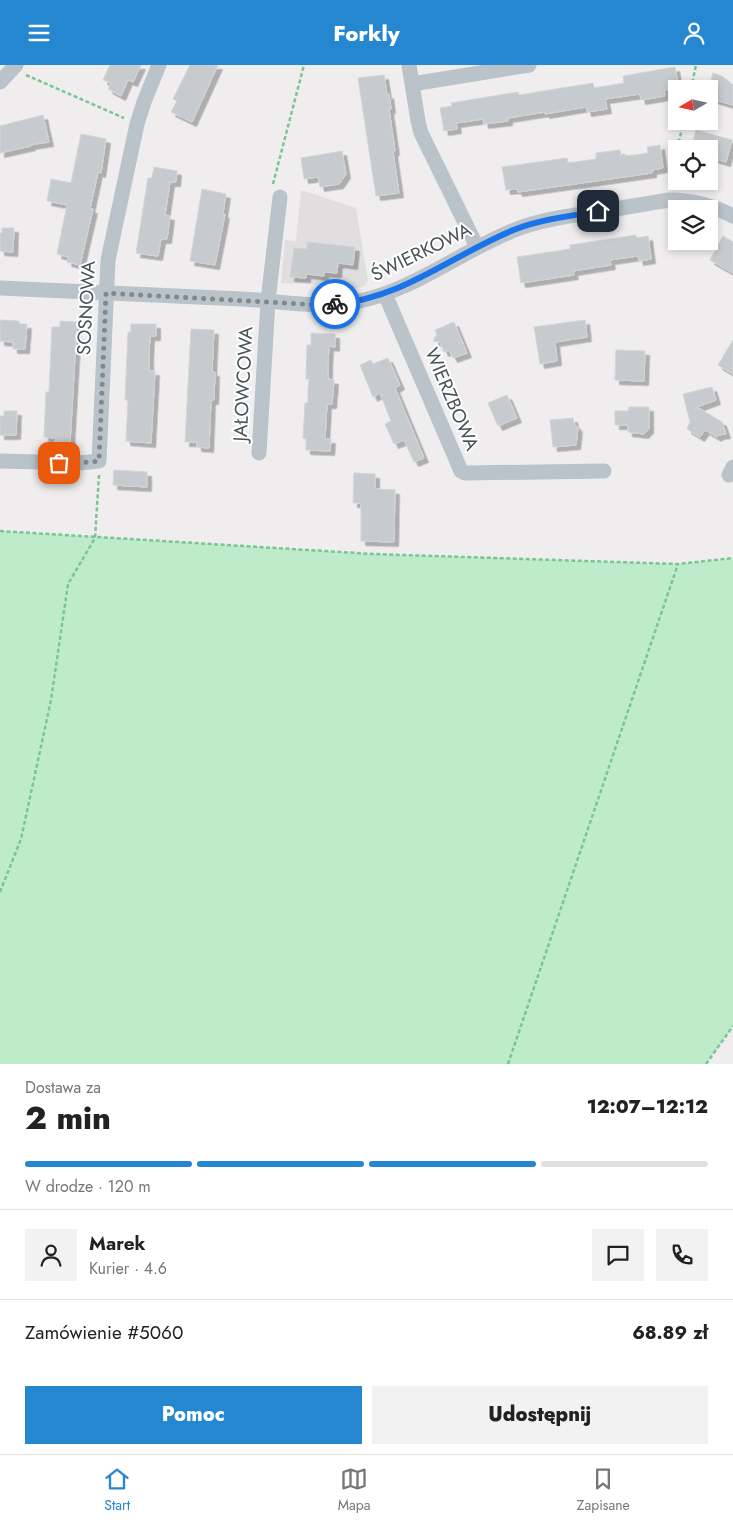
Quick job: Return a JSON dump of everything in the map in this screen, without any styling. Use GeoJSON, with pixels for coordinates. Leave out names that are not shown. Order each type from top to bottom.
{"type":"FeatureCollection","features":[{"type":"Feature","properties":{"kind":"street","name":"SOSNOWA"},"geometry":{"type":"LineString","coordinates":[[0,461],[79,463],[99,461],[108,260],[137,124],[159,65]]}},
{"type":"Feature","properties":{"kind":"street"},"geometry":{"type":"LineString","coordinates":[[409,65],[421,133],[477,247]]}},
{"type":"Feature","properties":{"kind":"street"},"geometry":{"type":"LineString","coordinates":[[412,84],[529,65]]}},
{"type":"Feature","properties":{"kind":"street","name":"JAŁOWCOWA"},"geometry":{"type":"LineString","coordinates":[[259,453],[276,192]]}},
{"type":"Feature","properties":{"kind":"street","name":"ŚWIERKOWA"},"geometry":{"type":"LineString","coordinates":[[0,288],[320,305],[353,303],[385,294],[516,229],[547,220],[680,200],[702,205],[733,216]]}},
{"type":"Feature","properties":{"kind":"street","name":"WIERZBOWA"},"geometry":{"type":"LineString","coordinates":[[385,294],[462,471],[466,473],[604,471]]}},
{"type":"Feature","properties":{"kind":"path"},"geometry":{"type":"LineString","coordinates":[[276,192],[304,65]]}},
{"type":"Feature","properties":{"kind":"path"},"geometry":{"type":"LineString","coordinates":[[693,80],[696,65]]}},
{"type":"Feature","properties":{"kind":"path"},"geometry":{"type":"LineString","coordinates":[[7,74],[137,124]]}},
{"type":"Feature","properties":{"kind":"path"},"geometry":{"type":"LineString","coordinates":[[0,892],[21,839],[51,700],[68,584],[95,538],[99,481]]}},
{"type":"Feature","properties":{"kind":"path"},"geometry":{"type":"LineString","coordinates":[[0,531],[373,555],[678,564],[733,558]]}},
{"type":"Feature","properties":{"kind":"path"},"geometry":{"type":"LineString","coordinates":[[508,1064],[678,564]]}},
{"type":"Feature","properties":{"kind":"path"},"geometry":{"type":"LineString","coordinates":[[706,1064],[733,1026]]}},
{"type":"Feature","properties":{"kind":"shaded area"},"geometry":{"type":"Polygon","coordinates":[[[301,190],[356,208],[368,281],[363,287],[334,290],[327,285],[281,283],[285,240],[296,241],[301,190]]]}},
{"type":"Feature","properties":{"kind":"green space"},"geometry":{"type":"Polygon","coordinates":[[[0,531],[373,554],[678,564],[733,558],[733,1026],[706,1064],[0,1064],[0,531]]]}},
{"type":"Feature","properties":{"kind":"building"},"geometry":{"type":"Polygon","coordinates":[[[110,65],[141,65],[133,82],[128,80],[121,96],[108,89],[111,83],[103,80],[110,65]]]}},
{"type":"Feature","properties":{"kind":"building"},"geometry":{"type":"Polygon","coordinates":[[[190,65],[218,65],[192,122],[171,112],[177,101],[173,99],[190,65]]]}},
{"type":"Feature","properties":{"kind":"building"},"geometry":{"type":"Polygon","coordinates":[[[675,67],[677,80],[668,80],[668,89],[664,90],[665,96],[641,100],[640,94],[605,99],[607,109],[587,112],[586,107],[545,114],[545,112],[508,118],[508,121],[484,124],[483,119],[456,123],[457,129],[444,131],[440,108],[452,106],[451,103],[518,92],[519,95],[593,83],[594,88],[624,83],[623,76],[675,67]]]}},
{"type":"Feature","properties":{"kind":"building"},"geometry":{"type":"Polygon","coordinates":[[[713,73],[722,76],[733,85],[733,105],[718,101],[718,80],[711,80],[713,73]]]}},
{"type":"Feature","properties":{"kind":"building"},"geometry":{"type":"Polygon","coordinates":[[[384,75],[391,109],[389,109],[395,151],[393,152],[399,193],[376,196],[358,78],[384,75]]]}},
{"type":"Feature","properties":{"kind":"building"},"geometry":{"type":"Polygon","coordinates":[[[43,115],[49,142],[0,153],[0,126],[43,115]]]}},
{"type":"Feature","properties":{"kind":"building"},"geometry":{"type":"Polygon","coordinates":[[[696,130],[732,140],[726,162],[718,160],[718,140],[693,140],[696,130]]]}},
{"type":"Feature","properties":{"kind":"building"},"geometry":{"type":"Polygon","coordinates":[[[81,134],[106,139],[101,173],[98,172],[90,209],[93,209],[80,265],[67,262],[68,257],[57,254],[67,205],[47,201],[51,179],[71,183],[81,134]]]}},
{"type":"Feature","properties":{"kind":"building"},"geometry":{"type":"Polygon","coordinates":[[[660,145],[663,168],[652,170],[652,173],[518,192],[517,189],[506,190],[502,167],[567,158],[568,163],[596,159],[596,153],[620,150],[621,156],[634,155],[648,153],[647,147],[660,145]]]}},
{"type":"Feature","properties":{"kind":"building"},"geometry":{"type":"Polygon","coordinates":[[[342,151],[346,174],[339,184],[320,187],[318,177],[304,179],[301,158],[342,151]]]}},
{"type":"Feature","properties":{"kind":"building"},"geometry":{"type":"Polygon","coordinates":[[[154,167],[177,171],[176,182],[170,182],[165,215],[170,216],[167,239],[161,239],[158,256],[136,253],[148,178],[152,178],[154,167]]]}},
{"type":"Feature","properties":{"kind":"building"},"geometry":{"type":"Polygon","coordinates":[[[202,189],[226,194],[223,213],[225,214],[215,265],[190,261],[202,189]]]}},
{"type":"Feature","properties":{"kind":"building"},"geometry":{"type":"Polygon","coordinates":[[[2,228],[14,228],[13,252],[0,251],[0,233],[2,233],[2,228]]]}},
{"type":"Feature","properties":{"kind":"building"},"geometry":{"type":"Polygon","coordinates":[[[636,235],[636,238],[648,236],[651,259],[639,261],[638,256],[610,260],[611,265],[573,271],[574,275],[521,283],[517,257],[570,249],[570,245],[636,235]]]}},
{"type":"Feature","properties":{"kind":"building"},"geometry":{"type":"Polygon","coordinates":[[[723,236],[733,242],[733,273],[710,260],[715,250],[718,250],[718,245],[723,236]]]}},
{"type":"Feature","properties":{"kind":"building"},"geometry":{"type":"Polygon","coordinates":[[[307,242],[355,247],[353,265],[338,263],[337,273],[324,272],[324,276],[306,274],[306,278],[290,277],[294,248],[307,249],[307,242]]]}},
{"type":"Feature","properties":{"kind":"building"},"geometry":{"type":"Polygon","coordinates":[[[0,320],[19,321],[19,324],[27,324],[25,349],[13,349],[13,342],[0,341],[0,320]]]}},
{"type":"Feature","properties":{"kind":"building"},"geometry":{"type":"Polygon","coordinates":[[[585,320],[587,337],[555,342],[557,361],[540,364],[534,327],[585,320]]]}},
{"type":"Feature","properties":{"kind":"building"},"geometry":{"type":"Polygon","coordinates":[[[60,321],[77,322],[70,443],[55,442],[56,438],[44,437],[46,392],[49,392],[52,327],[60,327],[60,321]]]}},
{"type":"Feature","properties":{"kind":"building"},"geometry":{"type":"Polygon","coordinates":[[[454,322],[467,353],[453,358],[449,350],[444,352],[440,342],[433,341],[437,334],[435,330],[454,322]]]}},
{"type":"Feature","properties":{"kind":"building"},"geometry":{"type":"Polygon","coordinates":[[[131,324],[156,324],[156,336],[150,336],[149,354],[149,371],[155,371],[151,443],[126,441],[128,400],[125,400],[128,332],[131,332],[131,324]]]}},
{"type":"Feature","properties":{"kind":"building"},"geometry":{"type":"Polygon","coordinates":[[[191,329],[214,330],[212,372],[215,372],[214,400],[211,400],[209,448],[197,447],[197,442],[185,442],[191,329]]]}},
{"type":"Feature","properties":{"kind":"building"},"geometry":{"type":"Polygon","coordinates":[[[311,333],[335,334],[335,347],[329,346],[328,363],[328,379],[334,380],[332,404],[327,404],[325,439],[331,439],[330,451],[306,450],[306,439],[303,438],[305,403],[308,403],[309,379],[306,379],[307,345],[311,345],[311,333]]]}},
{"type":"Feature","properties":{"kind":"building"},"geometry":{"type":"Polygon","coordinates":[[[733,340],[733,374],[718,365],[733,340]]]}},
{"type":"Feature","properties":{"kind":"building"},"geometry":{"type":"Polygon","coordinates":[[[616,350],[645,351],[644,381],[615,380],[616,350]]]}},
{"type":"Feature","properties":{"kind":"building"},"geometry":{"type":"Polygon","coordinates":[[[388,358],[400,385],[395,388],[424,458],[414,462],[404,440],[394,444],[385,424],[391,421],[380,393],[373,397],[360,365],[371,360],[373,364],[388,358]]]}},
{"type":"Feature","properties":{"kind":"building"},"geometry":{"type":"Polygon","coordinates":[[[712,387],[716,400],[697,407],[722,422],[726,434],[717,437],[705,430],[700,437],[687,429],[690,422],[683,394],[712,387]]]}},
{"type":"Feature","properties":{"kind":"building"},"geometry":{"type":"Polygon","coordinates":[[[507,395],[517,418],[498,426],[488,403],[507,395]]]}},
{"type":"Feature","properties":{"kind":"building"},"geometry":{"type":"Polygon","coordinates":[[[629,407],[649,407],[649,429],[644,434],[628,432],[628,425],[615,425],[615,411],[628,411],[629,407]]]}},
{"type":"Feature","properties":{"kind":"building"},"geometry":{"type":"Polygon","coordinates":[[[4,411],[17,411],[16,435],[0,435],[0,416],[4,416],[4,411]]]}},
{"type":"Feature","properties":{"kind":"building"},"geometry":{"type":"Polygon","coordinates":[[[573,418],[578,428],[576,445],[553,447],[550,420],[573,418]]]}},
{"type":"Feature","properties":{"kind":"building"},"geometry":{"type":"Polygon","coordinates":[[[114,470],[147,472],[147,487],[113,485],[114,470]]]}},
{"type":"Feature","properties":{"kind":"building"},"geometry":{"type":"Polygon","coordinates":[[[354,473],[375,474],[375,489],[395,490],[394,542],[361,541],[361,503],[353,503],[354,473]]]}},
{"type":"Feature","properties":{"kind":"way so far"},"geometry":{"type":"LineString","coordinates":[[59,463],[99,461],[106,293],[320,305],[335,304]]}},
{"type":"Feature","properties":{"kind":"route"},"geometry":{"type":"LineString","coordinates":[[335,304],[353,303],[385,294],[516,229],[562,217],[598,211]]}}]}
